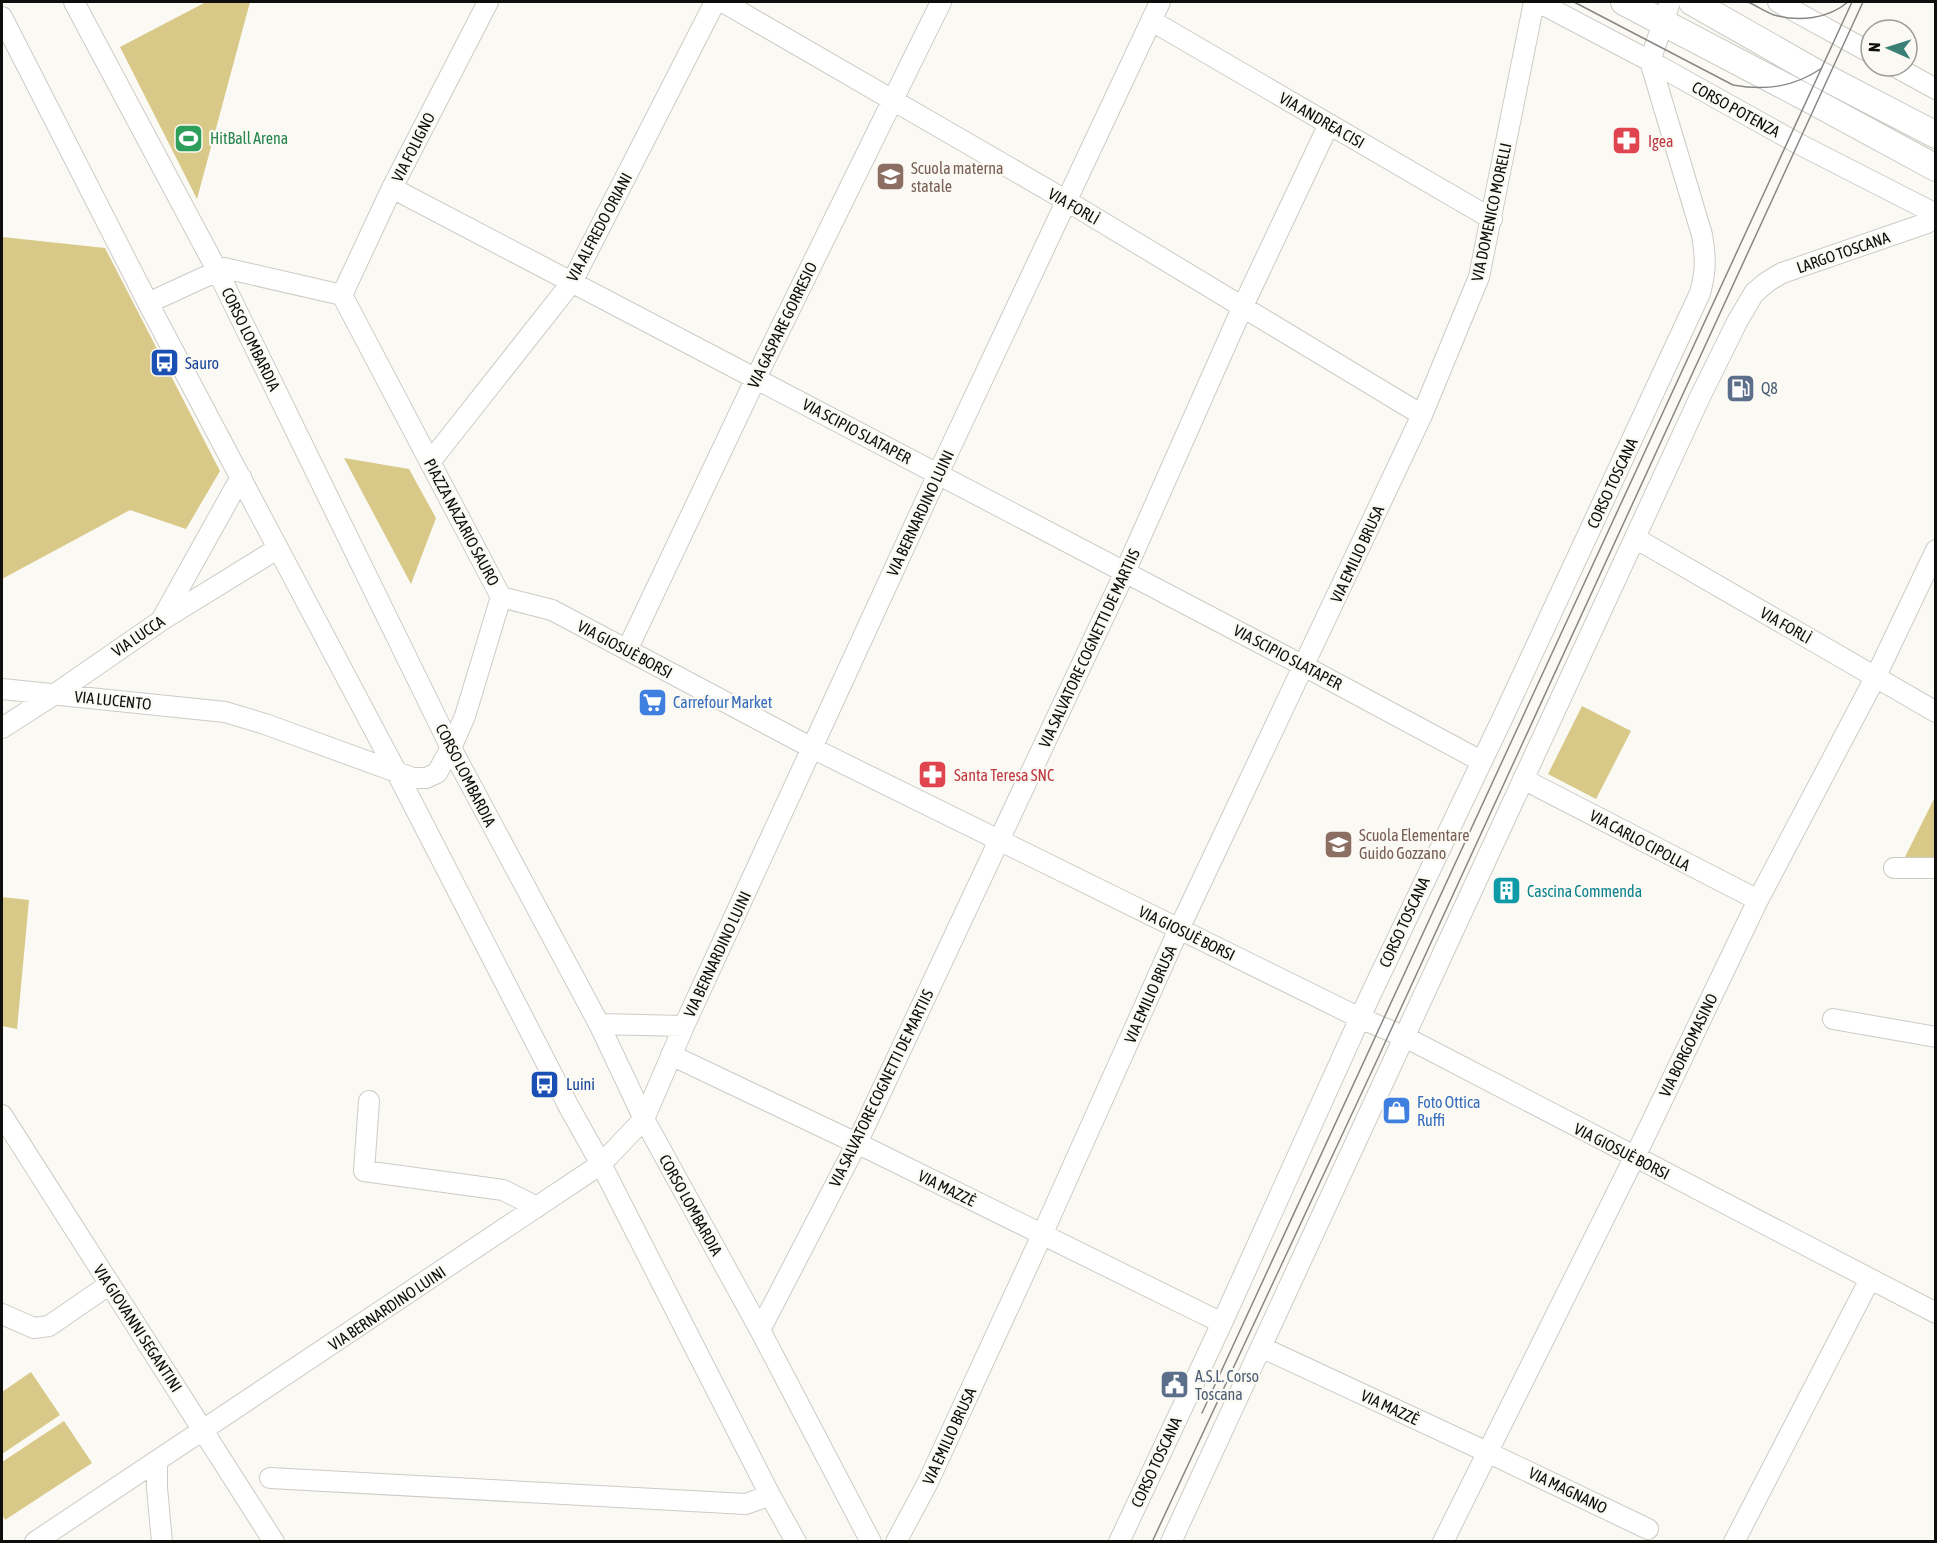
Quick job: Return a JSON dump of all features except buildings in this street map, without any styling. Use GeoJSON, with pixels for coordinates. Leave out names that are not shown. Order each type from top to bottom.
{"type":"FeatureCollection","features":[{"type":"Feature","properties":{"kind":"main road"},"geometry":{"type":"LineString","coordinates":[[1624,2],[1666,12],[1807,98],[1935,168]]}},
{"type":"Feature","properties":{"kind":"main road"},"geometry":{"type":"LineString","coordinates":[[1692,2],[1815,72],[1935,135]]}},
{"type":"Feature","properties":{"kind":"street","name":"CORSO LOMBARDIA"},"geometry":{"type":"LineString","coordinates":[[74,2],[217,270],[451,748],[599,1024],[644,1119],[759,1330],[868,1540]]}},
{"type":"Feature","properties":{"kind":"street","name":"VIA FOLIGNO"},"geometry":{"type":"LineString","coordinates":[[342,295],[392,188],[488,2]]}},
{"type":"Feature","properties":{"kind":"street","name":"VIA ALFREDO ORIANI"},"geometry":{"type":"LineString","coordinates":[[430,462],[572,282],[715,2]]}},
{"type":"Feature","properties":{"kind":"street","name":"VIA FORLÌ"},"geometry":{"type":"LineString","coordinates":[[723,2],[1067,201],[1422,415]]}},
{"type":"Feature","properties":{"kind":"street","name":"VIA GASPARE GORRESIO"},"geometry":{"type":"LineString","coordinates":[[627,650],[756,378],[941,2]]}},
{"type":"Feature","properties":{"kind":"street","name":"VIA BERNARDINO LUINI"},"geometry":{"type":"LineString","coordinates":[[35,1542],[601,1164],[644,1119],[684,1026],[938,474],[1160,2]]}},
{"type":"Feature","properties":{"kind":"street","name":"CORSO POTENZA"},"geometry":{"type":"LineString","coordinates":[[1536,2],[1650,61],[1797,143],[1935,216]]}},
{"type":"Feature","properties":{"kind":"street","name":"VIA DOMENICO MORELLI"},"geometry":{"type":"LineString","coordinates":[[1422,415],[1479,277],[1536,2]]}},
{"type":"Feature","properties":{"kind":"street"},"geometry":{"type":"LineString","coordinates":[[1778,2],[1859,46]]}},
{"type":"Feature","properties":{"kind":"street"},"geometry":{"type":"LineString","coordinates":[[1650,61],[1666,12]]}},
{"type":"Feature","properties":{"kind":"street"},"geometry":{"type":"LineString","coordinates":[[2,17],[148,303],[397,773],[796,1542]]}},
{"type":"Feature","properties":{"kind":"street","name":"VIA ANDREA CISI"},"geometry":{"type":"LineString","coordinates":[[1152,21],[1492,219]]}},
{"type":"Feature","properties":{"kind":"street","name":"CORSO TOSCANA"},"geometry":{"type":"LineString","coordinates":[[1119,1542],[1222,1323],[1360,1018],[1700,293],[1706,271],[1702,236],[1650,61]]}},
{"type":"Feature","properties":{"kind":"street"},"geometry":{"type":"LineString","coordinates":[[1915,78],[1935,89]]}},
{"type":"Feature","properties":{"kind":"street","name":"VIA SALVATORE COGNETTI DE MARTIIS"},"geometry":{"type":"LineString","coordinates":[[759,1330],[857,1143],[1125,572],[1243,306],[1329,124]]}},
{"type":"Feature","properties":{"kind":"street","name":"VIA SCIPIO SLATAPER"},"geometry":{"type":"LineString","coordinates":[[392,188],[1481,761]]}},
{"type":"Feature","properties":{"kind":"street","name":"LARGO TOSCANA"},"geometry":{"type":"LineString","coordinates":[[1635,538],[1699,399],[1754,293],[1782,273],[1927,223],[1935,216]]}},
{"type":"Feature","properties":{"kind":"street"},"geometry":{"type":"LineString","coordinates":[[148,303],[224,268],[342,295]]}},
{"type":"Feature","properties":{"kind":"street","name":"PIAZZA NAZARIO SAURO"},"geometry":{"type":"LineString","coordinates":[[225,712],[265,724],[397,773],[413,778],[426,778],[437,773],[465,716],[501,597],[342,295]]}},
{"type":"Feature","properties":{"kind":"street","name":"VIA EMILIO BRUSA"},"geometry":{"type":"LineString","coordinates":[[896,1542],[928,1482],[1179,929],[1422,415]]}},
{"type":"Feature","properties":{"kind":"street"},"geometry":{"type":"LineString","coordinates":[[162,620],[241,477]]}},
{"type":"Feature","properties":{"kind":"street"},"geometry":{"type":"LineString","coordinates":[[1171,1542],[1635,538]]}},
{"type":"Feature","properties":{"kind":"street","name":"VIA FORLÌ"},"geometry":{"type":"LineString","coordinates":[[1635,538],[1935,712]]}},
{"type":"Feature","properties":{"kind":"street","name":"VIA LUCCA"},"geometry":{"type":"LineString","coordinates":[[2,728],[162,620],[277,549]]}},
{"type":"Feature","properties":{"kind":"street","name":"VIA BORGOMASINO"},"geometry":{"type":"LineString","coordinates":[[1443,1542],[1635,1157],[1758,900],[1875,676],[1935,550]]}},
{"type":"Feature","properties":{"kind":"street","name":"VIA GIOSUÈ BORSI"},"geometry":{"type":"LineString","coordinates":[[501,597],[552,610],[812,748],[1360,1018],[1405,1037],[1935,1313]]}},
{"type":"Feature","properties":{"kind":"street","name":"VIA LUCENTO"},"geometry":{"type":"LineString","coordinates":[[2,689],[225,712]]}},
{"type":"Feature","properties":{"kind":"street","name":"VIA CARLO CIPOLLA"},"geometry":{"type":"LineString","coordinates":[[1523,778],[1758,900]]}},
{"type":"Feature","properties":{"kind":"street"},"geometry":{"type":"LineString","coordinates":[[1894,868],[1935,868]]}},
{"type":"Feature","properties":{"kind":"street"},"geometry":{"type":"LineString","coordinates":[[1833,1019],[1935,1038]]}},
{"type":"Feature","properties":{"kind":"street","name":"VIA BERNARDINO LUINI"},"geometry":{"type":"LineString","coordinates":[[599,1024],[684,1026]]}},
{"type":"Feature","properties":{"kind":"street","name":"VIA MAZZÈ"},"geometry":{"type":"LineString","coordinates":[[671,1055],[857,1143],[1222,1323]]}},
{"type":"Feature","properties":{"kind":"street"},"geometry":{"type":"LineString","coordinates":[[369,1101],[364,1171],[503,1190],[537,1207]]}},
{"type":"Feature","properties":{"kind":"street","name":"VIA GIOVANNI SEGANTINI"},"geometry":{"type":"LineString","coordinates":[[2,1115],[274,1542]]}},
{"type":"Feature","properties":{"kind":"street"},"geometry":{"type":"LineString","coordinates":[[1734,1542],[1870,1279]]}},
{"type":"Feature","properties":{"kind":"street"},"geometry":{"type":"LineString","coordinates":[[2,1314],[33,1328],[49,1326],[110,1284]]}},
{"type":"Feature","properties":{"kind":"street","name":"VIA MAZZÈ"},"geometry":{"type":"LineString","coordinates":[[1261,1347],[1487,1452]]}},
{"type":"Feature","properties":{"kind":"street","name":"VIA MAGNANO"},"geometry":{"type":"LineString","coordinates":[[1487,1452],[1648,1529]]}},
{"type":"Feature","properties":{"kind":"street"},"geometry":{"type":"LineString","coordinates":[[157,1461],[162,1542]]}},
{"type":"Feature","properties":{"kind":"street"},"geometry":{"type":"LineString","coordinates":[[270,1478],[746,1504],[770,1495]]}},
{"type":"Feature","properties":{"kind":"shaded area","name":"HitBall Arena"},"geometry":{"type":"Polygon","coordinates":[[[206,2],[250,2],[197,199],[120,47],[206,2]]]}},
{"type":"Feature","properties":{"kind":"shaded area"},"geometry":{"type":"Polygon","coordinates":[[[2,237],[105,248],[220,471],[186,529],[130,510],[2,579],[2,237]]]}},
{"type":"Feature","properties":{"kind":"shaded area"},"geometry":{"type":"Polygon","coordinates":[[[344,458],[409,469],[436,518],[411,584],[344,458]]]}},
{"type":"Feature","properties":{"kind":"shaded area"},"geometry":{"type":"Polygon","coordinates":[[[1582,706],[1631,731],[1596,799],[1548,774],[1582,706]]]}},
{"type":"Feature","properties":{"kind":"shaded area"},"geometry":{"type":"Polygon","coordinates":[[[1935,797],[1935,862],[1902,863],[1935,797]]]}},
{"type":"Feature","properties":{"kind":"shaded area"},"geometry":{"type":"Polygon","coordinates":[[[2,897],[29,900],[17,1029],[2,1026],[2,897]]]}},
{"type":"Feature","properties":{"kind":"shaded area"},"geometry":{"type":"Polygon","coordinates":[[[31,1372],[60,1415],[2,1454],[2,1392],[31,1372]]]}},
{"type":"Feature","properties":{"kind":"shaded area"},"geometry":{"type":"Polygon","coordinates":[[[64,1421],[92,1463],[5,1520],[2,1514],[2,1462],[64,1421]]]}},
{"type":"Feature","properties":{"kind":"tram line"},"geometry":{"type":"LineString","coordinates":[[1574,2],[1733,85],[1757,88],[1779,86],[1801,80],[1822,68]]}},
{"type":"Feature","properties":{"kind":"tram line"},"geometry":{"type":"LineString","coordinates":[[1748,2],[1774,15],[1793,18],[1813,18],[1832,12],[1848,2]]}},
{"type":"Feature","properties":{"kind":"tram line"},"geometry":{"type":"LineString","coordinates":[[1202,1413],[1852,2]]}},
{"type":"Feature","properties":{"kind":"tram line"},"geometry":{"type":"LineString","coordinates":[[1152,1542],[1378,1058],[1863,2]]}},
{"type":"Feature","properties":{"kind":"place","name":"HitBall Arena"},"geometry":{"type":"Point","coordinates":[189,138]}},
{"type":"Feature","properties":{"kind":"place","name":"Igea"},"geometry":{"type":"Point","coordinates":[1627,141]}},
{"type":"Feature","properties":{"kind":"place","name":"Scuola materna statale"},"geometry":{"type":"Point","coordinates":[890,177]}},
{"type":"Feature","properties":{"kind":"place","name":"Sauro"},"geometry":{"type":"Point","coordinates":[164,363]}},
{"type":"Feature","properties":{"kind":"place","name":"Q8"},"geometry":{"type":"Point","coordinates":[1740,388]}},
{"type":"Feature","properties":{"kind":"place","name":"Carrefour Market"},"geometry":{"type":"Point","coordinates":[652,702]}},
{"type":"Feature","properties":{"kind":"place","name":"Santa Teresa SNC"},"geometry":{"type":"Point","coordinates":[933,775]}},
{"type":"Feature","properties":{"kind":"place","name":"Scuola Elementare Guido Gozzano"},"geometry":{"type":"Point","coordinates":[1338,844]}},
{"type":"Feature","properties":{"kind":"place","name":"Cascina Commenda"},"geometry":{"type":"Point","coordinates":[1506,891]}},
{"type":"Feature","properties":{"kind":"place","name":"Luini"},"geometry":{"type":"Point","coordinates":[545,1084]}},
{"type":"Feature","properties":{"kind":"place","name":"Foto Ottica Ruffi"},"geometry":{"type":"Point","coordinates":[1396,1111]}},
{"type":"Feature","properties":{"kind":"place","name":"A.S.L. Corso Toscana"},"geometry":{"type":"Point","coordinates":[1174,1385]}}]}
